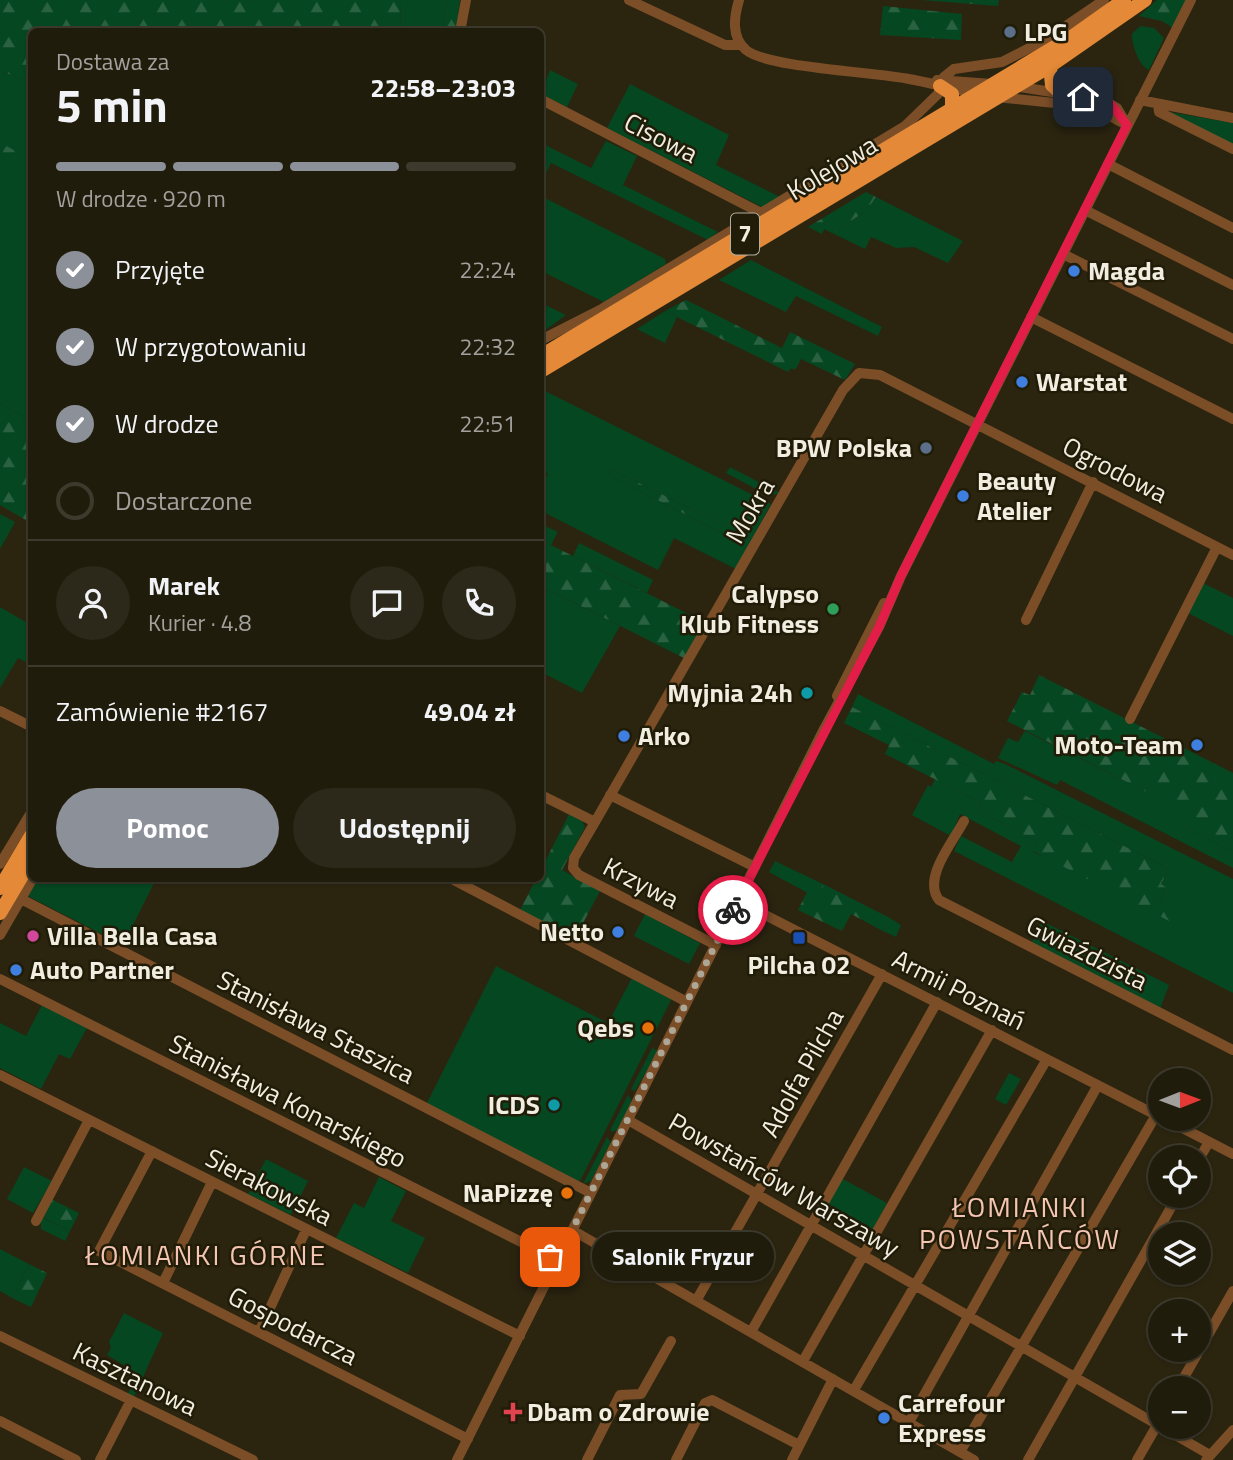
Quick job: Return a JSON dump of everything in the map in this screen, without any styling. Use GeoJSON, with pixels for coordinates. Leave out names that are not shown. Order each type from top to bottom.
{"type":"FeatureCollection","features":[{"type":"Feature","properties":{"kind":"highway","name":"Kolejowa"},"geometry":{"type":"LineString","coordinates":[[544,369],[996,91],[1124,0]]}},
{"type":"Feature","properties":{"kind":"highway","name":"Kolejowa"},"geometry":{"type":"LineString","coordinates":[[544,354],[979,93],[1015,86],[1050,66],[1145,0]]}},
{"type":"Feature","properties":{"kind":"highway"},"geometry":{"type":"LineString","coordinates":[[1050,66],[1052,85],[1062,94]]}},
{"type":"Feature","properties":{"kind":"highway"},"geometry":{"type":"LineString","coordinates":[[942,83],[952,94],[952,109]]}},
{"type":"Feature","properties":{"kind":"highway"},"geometry":{"type":"LineString","coordinates":[[0,888],[28,841]]}},
{"type":"Feature","properties":{"kind":"highway"},"geometry":{"type":"LineString","coordinates":[[0,914],[28,866]]}},
{"type":"Feature","properties":{"kind":"street"},"geometry":{"type":"LineString","coordinates":[[461,28],[466,0]]}},
{"type":"Feature","properties":{"kind":"street"},"geometry":{"type":"LineString","coordinates":[[629,0],[724,45],[741,45]]}},
{"type":"Feature","properties":{"kind":"street"},"geometry":{"type":"LineString","coordinates":[[739,0],[735,29],[741,45],[750,53],[774,60],[1093,107],[1127,125]]}},
{"type":"Feature","properties":{"kind":"street"},"geometry":{"type":"LineString","coordinates":[[544,338],[600,310],[905,126],[938,93],[942,83],[958,67],[1002,62],[1047,39],[1104,0]]}},
{"type":"Feature","properties":{"kind":"street"},"geometry":{"type":"LineString","coordinates":[[457,1460],[831,715],[842,682],[879,619],[1191,0]]}},
{"type":"Feature","properties":{"kind":"street"},"geometry":{"type":"LineString","coordinates":[[942,83],[979,93]]}},
{"type":"Feature","properties":{"kind":"street"},"geometry":{"type":"LineString","coordinates":[[1015,86],[1110,103],[1127,125]]}},
{"type":"Feature","properties":{"kind":"street"},"geometry":{"type":"LineString","coordinates":[[1140,100],[1233,118]]}},
{"type":"Feature","properties":{"kind":"street","name":"Cisowa"},"geometry":{"type":"LineString","coordinates":[[544,101],[761,213]]}},
{"type":"Feature","properties":{"kind":"street"},"geometry":{"type":"LineString","coordinates":[[1158,104],[1158,112],[1233,149]]}},
{"type":"Feature","properties":{"kind":"street"},"geometry":{"type":"LineString","coordinates":[[1108,164],[1233,228]]}},
{"type":"Feature","properties":{"kind":"street"},"geometry":{"type":"LineString","coordinates":[[1085,210],[1233,285]]}},
{"type":"Feature","properties":{"kind":"street"},"geometry":{"type":"LineString","coordinates":[[1063,254],[1233,339]]}},
{"type":"Feature","properties":{"kind":"street"},"geometry":{"type":"LineString","coordinates":[[1031,317],[1233,419]]}},
{"type":"Feature","properties":{"kind":"street","name":"Mokra"},"geometry":{"type":"LineString","coordinates":[[594,822],[838,400],[856,374],[869,372],[880,375],[978,423]]}},
{"type":"Feature","properties":{"kind":"street","name":"Ogrodowa"},"geometry":{"type":"LineString","coordinates":[[978,423],[1233,555]]}},
{"type":"Feature","properties":{"kind":"street"},"geometry":{"type":"LineString","coordinates":[[1026,620],[1093,482]]}},
{"type":"Feature","properties":{"kind":"street"},"geometry":{"type":"LineString","coordinates":[[1130,719],[1217,547]]}},
{"type":"Feature","properties":{"kind":"street"},"geometry":{"type":"LineString","coordinates":[[0,711],[28,725]]}},
{"type":"Feature","properties":{"kind":"street"},"geometry":{"type":"LineString","coordinates":[[610,795],[755,867]]}},
{"type":"Feature","properties":{"kind":"street","name":"Krzywa"},"geometry":{"type":"LineString","coordinates":[[544,797],[594,822],[574,858],[576,872],[716,945]]}},
{"type":"Feature","properties":{"kind":"street"},"geometry":{"type":"LineString","coordinates":[[0,864],[28,818]]}},
{"type":"Feature","properties":{"kind":"street","name":"Gwiaździsta"},"geometry":{"type":"LineString","coordinates":[[964,821],[932,884],[939,900],[1233,1050]]}},
{"type":"Feature","properties":{"kind":"street"},"geometry":{"type":"LineString","coordinates":[[0,935],[31,882]]}},
{"type":"Feature","properties":{"kind":"street"},"geometry":{"type":"LineString","coordinates":[[458,882],[687,1002]]}},
{"type":"Feature","properties":{"kind":"street","name":"Stanisława Staszica"},"geometry":{"type":"LineString","coordinates":[[21,899],[591,1193]]}},
{"type":"Feature","properties":{"kind":"street","name":"Armii Poznań"},"geometry":{"type":"LineString","coordinates":[[738,901],[1148,1111]]}},
{"type":"Feature","properties":{"kind":"street","name":"Adolfa Pilcha"},"geometry":{"type":"LineString","coordinates":[[696,1301],[882,974]]}},
{"type":"Feature","properties":{"kind":"street","name":"Stanisława Konarskiego"},"geometry":{"type":"LineString","coordinates":[[0,979],[557,1260]]}},
{"type":"Feature","properties":{"kind":"street"},"geometry":{"type":"LineString","coordinates":[[751,1332],[937,1002]]}},
{"type":"Feature","properties":{"kind":"street"},"geometry":{"type":"LineString","coordinates":[[803,1361],[992,1030]]}},
{"type":"Feature","properties":{"kind":"street"},"geometry":{"type":"LineString","coordinates":[[854,1390],[1047,1059]]}},
{"type":"Feature","properties":{"kind":"street","name":"Sierakowska"},"geometry":{"type":"LineString","coordinates":[[0,1075],[520,1336]]}},
{"type":"Feature","properties":{"kind":"street"},"geometry":{"type":"LineString","coordinates":[[909,1422],[1098,1085]]}},
{"type":"Feature","properties":{"kind":"street"},"geometry":{"type":"LineString","coordinates":[[36,1221],[89,1119]]}},
{"type":"Feature","properties":{"kind":"street","name":"Powstańców Warszawy"},"geometry":{"type":"LineString","coordinates":[[628,1120],[1021,1347],[1148,1416]]}},
{"type":"Feature","properties":{"kind":"street"},"geometry":{"type":"LineString","coordinates":[[960,1452],[1152,1131]]}},
{"type":"Feature","properties":{"kind":"street","name":"Armii Poznań"},"geometry":{"type":"LineString","coordinates":[[1187,1131],[1233,1154]]}},
{"type":"Feature","properties":{"kind":"street","name":"Gospodarcza"},"geometry":{"type":"LineString","coordinates":[[152,1151],[99,1251],[468,1439]]}},
{"type":"Feature","properties":{"kind":"street"},"geometry":{"type":"LineString","coordinates":[[163,1283],[212,1182]]}},
{"type":"Feature","properties":{"kind":"street"},"geometry":{"type":"LineString","coordinates":[[1028,1460],[1171,1208]]}},
{"type":"Feature","properties":{"kind":"street"},"geometry":{"type":"LineString","coordinates":[[259,1332],[306,1230]]}},
{"type":"Feature","properties":{"kind":"street"},"geometry":{"type":"LineString","coordinates":[[572,1230],[974,1460]]}},
{"type":"Feature","properties":{"kind":"street"},"geometry":{"type":"LineString","coordinates":[[1185,1376],[1233,1291]]}},
{"type":"Feature","properties":{"kind":"street","name":"Kasztanowa"},"geometry":{"type":"LineString","coordinates":[[0,1336],[253,1460]]}},
{"type":"Feature","properties":{"kind":"street"},"geometry":{"type":"LineString","coordinates":[[587,1460],[620,1395],[641,1394],[671,1341]]}},
{"type":"Feature","properties":{"kind":"street"},"geometry":{"type":"LineString","coordinates":[[792,1460],[833,1379]]}},
{"type":"Feature","properties":{"kind":"street"},"geometry":{"type":"LineString","coordinates":[[676,1460],[705,1403],[712,1400],[799,1445]]}},
{"type":"Feature","properties":{"kind":"street"},"geometry":{"type":"LineString","coordinates":[[100,1460],[130,1402]]}},
{"type":"Feature","properties":{"kind":"street"},"geometry":{"type":"LineString","coordinates":[[0,1421],[76,1460]]}},
{"type":"Feature","properties":{"kind":"street"},"geometry":{"type":"LineString","coordinates":[[1208,1458],[1233,1430]]}},
{"type":"Feature","properties":{"kind":"street"},"geometry":{"type":"LineString","coordinates":[[1137,1460],[1149,1439]]}},
{"type":"Feature","properties":{"kind":"street","name":"Powstańców Warszawy"},"geometry":{"type":"LineString","coordinates":[[1182,1439],[1208,1458]]}},
{"type":"Feature","properties":{"kind":"green space"},"geometry":{"type":"Polygon","coordinates":[[[0,0],[401,0],[400,28],[28,28],[28,81],[0,71],[0,0]]]}},
{"type":"Feature","properties":{"kind":"green space"},"geometry":{"type":"Polygon","coordinates":[[[401,0],[447,0],[442,28],[400,28],[401,0]]]}},
{"type":"Feature","properties":{"kind":"green space"},"geometry":{"type":"Polygon","coordinates":[[[447,0],[460,0],[456,28],[443,28],[447,0]]]}},
{"type":"Feature","properties":{"kind":"green space"},"geometry":{"type":"Polygon","coordinates":[[[922,0],[999,0],[998,6],[922,0]]]}},
{"type":"Feature","properties":{"kind":"green space"},"geometry":{"type":"Polygon","coordinates":[[[1157,0],[1188,0],[1173,28],[1162,21],[1139,16],[1157,0]]]}},
{"type":"Feature","properties":{"kind":"green space"},"geometry":{"type":"Polygon","coordinates":[[[883,6],[962,14],[961,40],[880,35],[883,6]]]}},
{"type":"Feature","properties":{"kind":"green space"},"geometry":{"type":"Polygon","coordinates":[[[1140,26],[1154,28],[1164,38],[1149,70],[1139,60],[1133,44],[1132,34],[1140,26]]]}},
{"type":"Feature","properties":{"kind":"green space"},"geometry":{"type":"Polygon","coordinates":[[[550,70],[578,84],[567,107],[544,96],[544,86],[550,70]]]}},
{"type":"Feature","properties":{"kind":"green space"},"geometry":{"type":"Polygon","coordinates":[[[0,71],[28,81],[28,419],[0,403],[0,71]]]}},
{"type":"Feature","properties":{"kind":"green space"},"geometry":{"type":"Polygon","coordinates":[[[630,84],[729,135],[716,165],[780,197],[762,207],[607,128],[630,84]]]}},
{"type":"Feature","properties":{"kind":"green space"},"geometry":{"type":"Polygon","coordinates":[[[1164,111],[1233,123],[1233,147],[1164,111]]]}},
{"type":"Feature","properties":{"kind":"green space"},"geometry":{"type":"Polygon","coordinates":[[[606,141],[637,156],[623,185],[718,232],[708,240],[551,163],[544,178],[544,144],[591,168],[606,141]]]}},
{"type":"Feature","properties":{"kind":"green space"},"geometry":{"type":"Polygon","coordinates":[[[0,143],[16,151],[19,157],[13,162],[0,156],[0,143]]]}},
{"type":"Feature","properties":{"kind":"green space"},"geometry":{"type":"Polygon","coordinates":[[[866,192],[876,197],[866,211],[832,233],[824,229],[822,234],[808,227],[866,192]]]}},
{"type":"Feature","properties":{"kind":"green space"},"geometry":{"type":"Polygon","coordinates":[[[876,197],[963,241],[948,263],[914,247],[896,248],[871,237],[865,249],[832,233],[866,211],[876,197]]]}},
{"type":"Feature","properties":{"kind":"green space"},"geometry":{"type":"Polygon","coordinates":[[[544,198],[665,259],[666,264],[604,302],[544,272],[544,198]]]}},
{"type":"Feature","properties":{"kind":"green space"},"geometry":{"type":"Polygon","coordinates":[[[751,260],[882,327],[878,336],[796,296],[786,312],[719,280],[751,260]]]}},
{"type":"Feature","properties":{"kind":"green space"},"geometry":{"type":"Polygon","coordinates":[[[686,300],[782,348],[790,332],[855,364],[845,380],[801,359],[795,370],[791,368],[788,372],[665,311],[686,300]]]}},
{"type":"Feature","properties":{"kind":"green space"},"geometry":{"type":"Polygon","coordinates":[[[544,304],[566,315],[544,331],[544,304]]]}},
{"type":"Feature","properties":{"kind":"green space"},"geometry":{"type":"Polygon","coordinates":[[[665,311],[677,317],[665,343],[637,329],[665,311]]]}},
{"type":"Feature","properties":{"kind":"green space"},"geometry":{"type":"Polygon","coordinates":[[[544,390],[771,504],[752,539],[611,469],[610,476],[748,546],[736,569],[674,538],[658,570],[544,513],[544,480],[548,474],[544,472],[544,390]]]}},
{"type":"Feature","properties":{"kind":"green space"},"geometry":{"type":"Polygon","coordinates":[[[0,403],[28,419],[28,521],[0,505],[0,403]]]}},
{"type":"Feature","properties":{"kind":"green space"},"geometry":{"type":"Polygon","coordinates":[[[730,467],[780,493],[769,496],[726,473],[730,467]]]}},
{"type":"Feature","properties":{"kind":"green space"},"geometry":{"type":"Polygon","coordinates":[[[611,469],[752,539],[748,546],[610,476],[611,469]]]}},
{"type":"Feature","properties":{"kind":"green space"},"geometry":{"type":"Polygon","coordinates":[[[0,514],[15,522],[0,549],[0,514]]]}},
{"type":"Feature","properties":{"kind":"green space"},"geometry":{"type":"Polygon","coordinates":[[[544,525],[558,532],[551,545],[544,542],[544,525]]]}},
{"type":"Feature","properties":{"kind":"green space"},"geometry":{"type":"Polygon","coordinates":[[[544,542],[704,622],[684,658],[544,588],[544,542]]]}},
{"type":"Feature","properties":{"kind":"green space"},"geometry":{"type":"Polygon","coordinates":[[[579,543],[653,580],[647,593],[573,556],[579,543]]]}},
{"type":"Feature","properties":{"kind":"green space"},"geometry":{"type":"Polygon","coordinates":[[[1203,583],[1233,598],[1233,636],[1188,613],[1203,583]]]}},
{"type":"Feature","properties":{"kind":"green space"},"geometry":{"type":"Polygon","coordinates":[[[544,588],[620,626],[582,693],[544,674],[544,588]]]}},
{"type":"Feature","properties":{"kind":"green space"},"geometry":{"type":"Polygon","coordinates":[[[0,607],[28,623],[28,663],[18,658],[0,688],[0,607]]]}},
{"type":"Feature","properties":{"kind":"green space"},"geometry":{"type":"Polygon","coordinates":[[[1039,675],[1233,773],[1233,852],[1185,827],[1190,814],[1007,721],[1022,692],[1030,695],[1039,675]]]}},
{"type":"Feature","properties":{"kind":"green space"},"geometry":{"type":"Polygon","coordinates":[[[858,694],[994,764],[996,761],[1005,764],[1233,879],[1233,993],[954,851],[961,836],[1012,862],[1021,846],[960,814],[951,836],[912,815],[928,785],[931,787],[935,779],[982,803],[979,811],[1037,842],[1033,852],[1159,904],[1167,888],[1161,885],[1169,869],[852,707],[858,694]]]}},
{"type":"Feature","properties":{"kind":"green space"},"geometry":{"type":"Polygon","coordinates":[[[852,707],[1169,869],[1161,884],[1167,888],[1159,904],[1178,914],[1173,923],[1033,851],[1037,842],[979,811],[982,803],[885,754],[889,745],[844,723],[852,707]]]}},
{"type":"Feature","properties":{"kind":"green space"},"geometry":{"type":"Polygon","coordinates":[[[1025,731],[1191,814],[1185,827],[1233,852],[1233,868],[1060,780],[1057,785],[998,758],[1008,738],[1018,742],[1025,731]]]}},
{"type":"Feature","properties":{"kind":"green space"},"geometry":{"type":"Polygon","coordinates":[[[569,814],[582,821],[585,827],[562,870],[600,891],[575,938],[520,910],[534,882],[544,882],[544,864],[569,814]]]}},
{"type":"Feature","properties":{"kind":"green space"},"geometry":{"type":"Polygon","coordinates":[[[775,861],[823,884],[817,898],[769,872],[775,861]]]}},
{"type":"Feature","properties":{"kind":"green space"},"geometry":{"type":"Polygon","coordinates":[[[36,882],[154,882],[123,945],[28,896],[36,882]]]}},
{"type":"Feature","properties":{"kind":"green space"},"geometry":{"type":"Polygon","coordinates":[[[823,884],[890,918],[883,931],[851,914],[842,931],[798,910],[807,892],[817,897],[823,884]]]}},
{"type":"Feature","properties":{"kind":"green space"},"geometry":{"type":"Polygon","coordinates":[[[645,914],[700,943],[689,964],[634,936],[645,914]]]}},
{"type":"Feature","properties":{"kind":"green space"},"geometry":{"type":"Polygon","coordinates":[[[890,918],[901,925],[896,937],[883,931],[890,918]]]}},
{"type":"Feature","properties":{"kind":"green space"},"geometry":{"type":"Polygon","coordinates":[[[1042,921],[1169,985],[1160,1009],[1031,944],[1042,921]]]}},
{"type":"Feature","properties":{"kind":"green space"},"geometry":{"type":"Polygon","coordinates":[[[496,966],[608,1023],[633,976],[672,998],[579,1183],[426,1105],[496,966]]]}},
{"type":"Feature","properties":{"kind":"green space"},"geometry":{"type":"Polygon","coordinates":[[[42,1005],[87,1028],[70,1059],[59,1054],[41,1089],[0,1068],[0,1023],[26,1036],[42,1005]]]}},
{"type":"Feature","properties":{"kind":"green space"},"geometry":{"type":"Polygon","coordinates":[[[652,1048],[658,1051],[635,1091],[631,1089],[652,1048]]]}},
{"type":"Feature","properties":{"kind":"green space"},"geometry":{"type":"Polygon","coordinates":[[[1009,1073],[1021,1079],[1006,1105],[995,1099],[1009,1073]]]}},
{"type":"Feature","properties":{"kind":"green space"},"geometry":{"type":"Polygon","coordinates":[[[628,1095],[632,1101],[618,1130],[613,1132],[610,1130],[628,1095]]]}},
{"type":"Feature","properties":{"kind":"green space"},"geometry":{"type":"Polygon","coordinates":[[[607,1137],[611,1142],[591,1181],[583,1184],[607,1137]]]}},
{"type":"Feature","properties":{"kind":"green space"},"geometry":{"type":"Polygon","coordinates":[[[266,1159],[308,1181],[291,1215],[248,1194],[266,1159]]]}},
{"type":"Feature","properties":{"kind":"green space"},"geometry":{"type":"Polygon","coordinates":[[[24,1167],[52,1181],[33,1213],[7,1199],[24,1167]]]}},
{"type":"Feature","properties":{"kind":"green space"},"geometry":{"type":"Polygon","coordinates":[[[379,1177],[406,1191],[391,1221],[425,1238],[408,1273],[336,1238],[354,1203],[364,1208],[379,1177]]]}},
{"type":"Feature","properties":{"kind":"green space"},"geometry":{"type":"Polygon","coordinates":[[[841,1178],[887,1203],[873,1229],[827,1203],[841,1178]]]}},
{"type":"Feature","properties":{"kind":"green space"},"geometry":{"type":"Polygon","coordinates":[[[51,1199],[79,1213],[70,1231],[44,1218],[51,1199]]]}},
{"type":"Feature","properties":{"kind":"green space"},"geometry":{"type":"Polygon","coordinates":[[[41,1217],[70,1231],[65,1241],[41,1229],[41,1217]]]}},
{"type":"Feature","properties":{"kind":"green space"},"geometry":{"type":"Polygon","coordinates":[[[0,1249],[29,1264],[12,1298],[0,1291],[0,1249]]]}},
{"type":"Feature","properties":{"kind":"green space"},"geometry":{"type":"Polygon","coordinates":[[[29,1264],[47,1273],[31,1307],[12,1298],[29,1264]]]}},
{"type":"Feature","properties":{"kind":"green space"},"geometry":{"type":"Polygon","coordinates":[[[124,1313],[163,1333],[133,1399],[127,1396],[137,1373],[107,1355],[111,1348],[109,1342],[124,1313]]]}},
{"type":"Feature","properties":{"kind":"way so far"},"geometry":{"type":"LineString","coordinates":[[550,1257],[557,1260],[733,910]]}},
{"type":"Feature","properties":{"kind":"place","name":"LPG"},"geometry":{"type":"Point","coordinates":[1010,32]}},
{"type":"Feature","properties":{"kind":"place","name":"Magda"},"geometry":{"type":"Point","coordinates":[1074,271]}},
{"type":"Feature","properties":{"kind":"place","name":"Warstat"},"geometry":{"type":"Point","coordinates":[1022,382]}},
{"type":"Feature","properties":{"kind":"place","name":"BPW Polska"},"geometry":{"type":"Point","coordinates":[926,448]}},
{"type":"Feature","properties":{"kind":"place","name":"Beauty Atelier"},"geometry":{"type":"Point","coordinates":[963,496]}},
{"type":"Feature","properties":{"kind":"place","name":"Calypso Klub Fitness"},"geometry":{"type":"Point","coordinates":[833,609]}},
{"type":"Feature","properties":{"kind":"place","name":"Myjnia 24h"},"geometry":{"type":"Point","coordinates":[807,693]}},
{"type":"Feature","properties":{"kind":"place","name":"Arko"},"geometry":{"type":"Point","coordinates":[624,736]}},
{"type":"Feature","properties":{"kind":"place","name":"Moto-Team"},"geometry":{"type":"Point","coordinates":[1197,745]}},
{"type":"Feature","properties":{"kind":"place","name":"Netto"},"geometry":{"type":"Point","coordinates":[618,932]}},
{"type":"Feature","properties":{"kind":"place","name":"Villa Bella Casa"},"geometry":{"type":"Point","coordinates":[33,936]}},
{"type":"Feature","properties":{"kind":"place","name":"Pilcha 02"},"geometry":{"type":"Point","coordinates":[799,938]}},
{"type":"Feature","properties":{"kind":"place","name":"Auto Partner"},"geometry":{"type":"Point","coordinates":[16,970]}},
{"type":"Feature","properties":{"kind":"place","name":"Qebs"},"geometry":{"type":"Point","coordinates":[648,1028]}},
{"type":"Feature","properties":{"kind":"place","name":"ICDS"},"geometry":{"type":"Point","coordinates":[554,1105]}},
{"type":"Feature","properties":{"kind":"place","name":"NaPizzę"},"geometry":{"type":"Point","coordinates":[567,1193]}},
{"type":"Feature","properties":{"kind":"place","name":"Salonik Fryzur"},"geometry":{"type":"Point","coordinates":[550,1257]}},
{"type":"Feature","properties":{"kind":"place","name":"Dbam o Zdrowie"},"geometry":{"type":"Point","coordinates":[513,1412]}},
{"type":"Feature","properties":{"kind":"place","name":"Carrefour Express"},"geometry":{"type":"Point","coordinates":[884,1418]}},
{"type":"Feature","properties":{"kind":"district","name":"ŁOMIANKI POWSTAŃCÓW"},"geometry":{"type":"Point","coordinates":[1020,1223]}},
{"type":"Feature","properties":{"kind":"district","name":"ŁOMIANKI GÓRNE"},"geometry":{"type":"Point","coordinates":[206,1255]}},
{"type":"Feature","properties":{"kind":"route"},"geometry":{"type":"LineString","coordinates":[[733,910],[831,715],[879,627],[901,576],[1127,125],[1117,108],[1110,103],[1083,97]]}}]}
